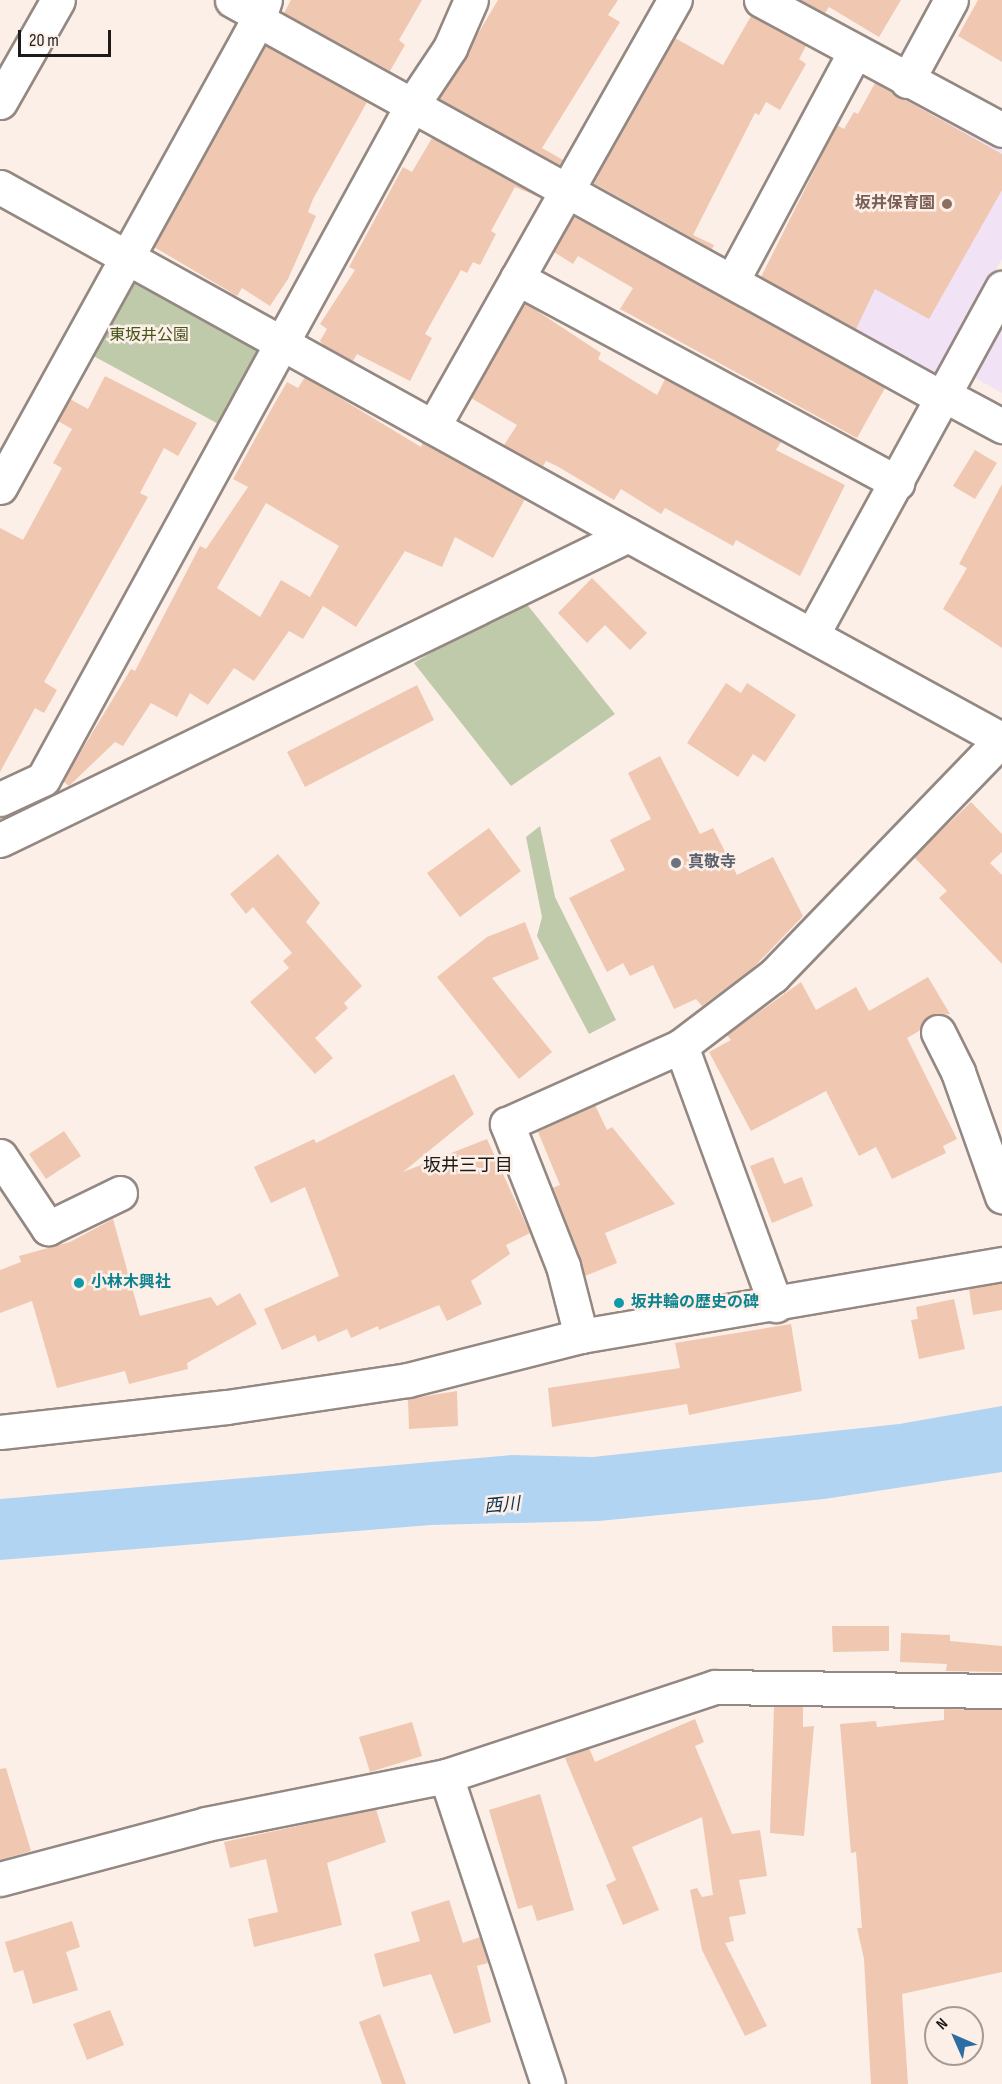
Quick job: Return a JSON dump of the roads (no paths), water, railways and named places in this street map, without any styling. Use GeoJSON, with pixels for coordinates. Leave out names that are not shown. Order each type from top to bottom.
{"type":"FeatureCollection","features":[{"type":"Feature","properties":{"kind":"street"},"geometry":{"type":"LineString","coordinates":[[0,102],[58,0]]}},
{"type":"Feature","properties":{"kind":"street"},"geometry":{"type":"LineString","coordinates":[[0,799],[43,779],[285,345],[411,105],[450,48],[471,0]]}},
{"type":"Feature","properties":{"kind":"street"},"geometry":{"type":"LineString","coordinates":[[433,428],[566,189],[675,0]]}},
{"type":"Feature","properties":{"kind":"street"},"geometry":{"type":"LineString","coordinates":[[762,0],[907,81],[1002,130]]}},
{"type":"Feature","properties":{"kind":"street"},"geometry":{"type":"LineString","coordinates":[[907,81],[951,0]]}},
{"type":"Feature","properties":{"kind":"street"},"geometry":{"type":"LineString","coordinates":[[0,487],[127,259],[253,9],[411,105],[1002,426]]}},
{"type":"Feature","properties":{"kind":"street"},"geometry":{"type":"LineString","coordinates":[[739,268],[855,52]]}},
{"type":"Feature","properties":{"kind":"street"},"geometry":{"type":"LineString","coordinates":[[0,187],[1002,740],[773,976],[681,1046],[507,1124],[563,1266],[581,1336]]}},
{"type":"Feature","properties":{"kind":"street"},"geometry":{"type":"LineString","coordinates":[[517,278],[897,483]]}},
{"type":"Feature","properties":{"kind":"street"},"geometry":{"type":"LineString","coordinates":[[812,635],[945,397],[1002,288]]}},
{"type":"Feature","properties":{"kind":"street"},"geometry":{"type":"LineString","coordinates":[[0,840],[628,535]]}},
{"type":"Feature","properties":{"kind":"street"},"geometry":{"type":"LineString","coordinates":[[938,1032],[958,1072],[1002,1196]]}},
{"type":"Feature","properties":{"kind":"street"},"geometry":{"type":"LineString","coordinates":[[681,1046],[776,1305]]}},
{"type":"Feature","properties":{"kind":"street"},"geometry":{"type":"LineString","coordinates":[[0,1156],[48,1228],[120,1193]]}},
{"type":"Feature","properties":{"kind":"street"},"geometry":{"type":"LineString","coordinates":[[0,1432],[227,1407],[408,1380],[581,1336],[776,1305],[1002,1264]]}},
{"type":"Feature","properties":{"kind":"street"},"geometry":{"type":"LineString","coordinates":[[0,1879],[206,1824],[446,1776],[715,1687],[1002,1691]]}},
{"type":"Feature","properties":{"kind":"street"},"geometry":{"type":"LineString","coordinates":[[446,1776],[548,2084]]}},
{"type":"Feature","properties":{"kind":"water","name":"西川"},"geometry":{"type":"Polygon","coordinates":[[[1002,1406],[1002,1472],[824,1499],[599,1521],[431,1525],[0,1560],[0,1499],[512,1455],[593,1457],[899,1424],[1002,1406]]]}},
{"type":"Feature","properties":{"kind":"place","name":"坂井保育園"},"geometry":{"type":"Point","coordinates":[947,204]}},
{"type":"Feature","properties":{"kind":"place","name":"真敬寺"},"geometry":{"type":"Point","coordinates":[676,863]}},
{"type":"Feature","properties":{"kind":"place","name":"小林木興社"},"geometry":{"type":"Point","coordinates":[79,1283]}},
{"type":"Feature","properties":{"kind":"place","name":"坂井輪の歴史の碑"},"geometry":{"type":"Point","coordinates":[619,1303]}},
{"type":"Feature","properties":{"kind":"district","name":"坂井三丁目"},"geometry":{"type":"Point","coordinates":[468,1166]}},
{"type":"Feature","properties":{"kind":"park label","name":"東坂井公園"},"geometry":{"type":"Point","coordinates":[149,336]}}]}
